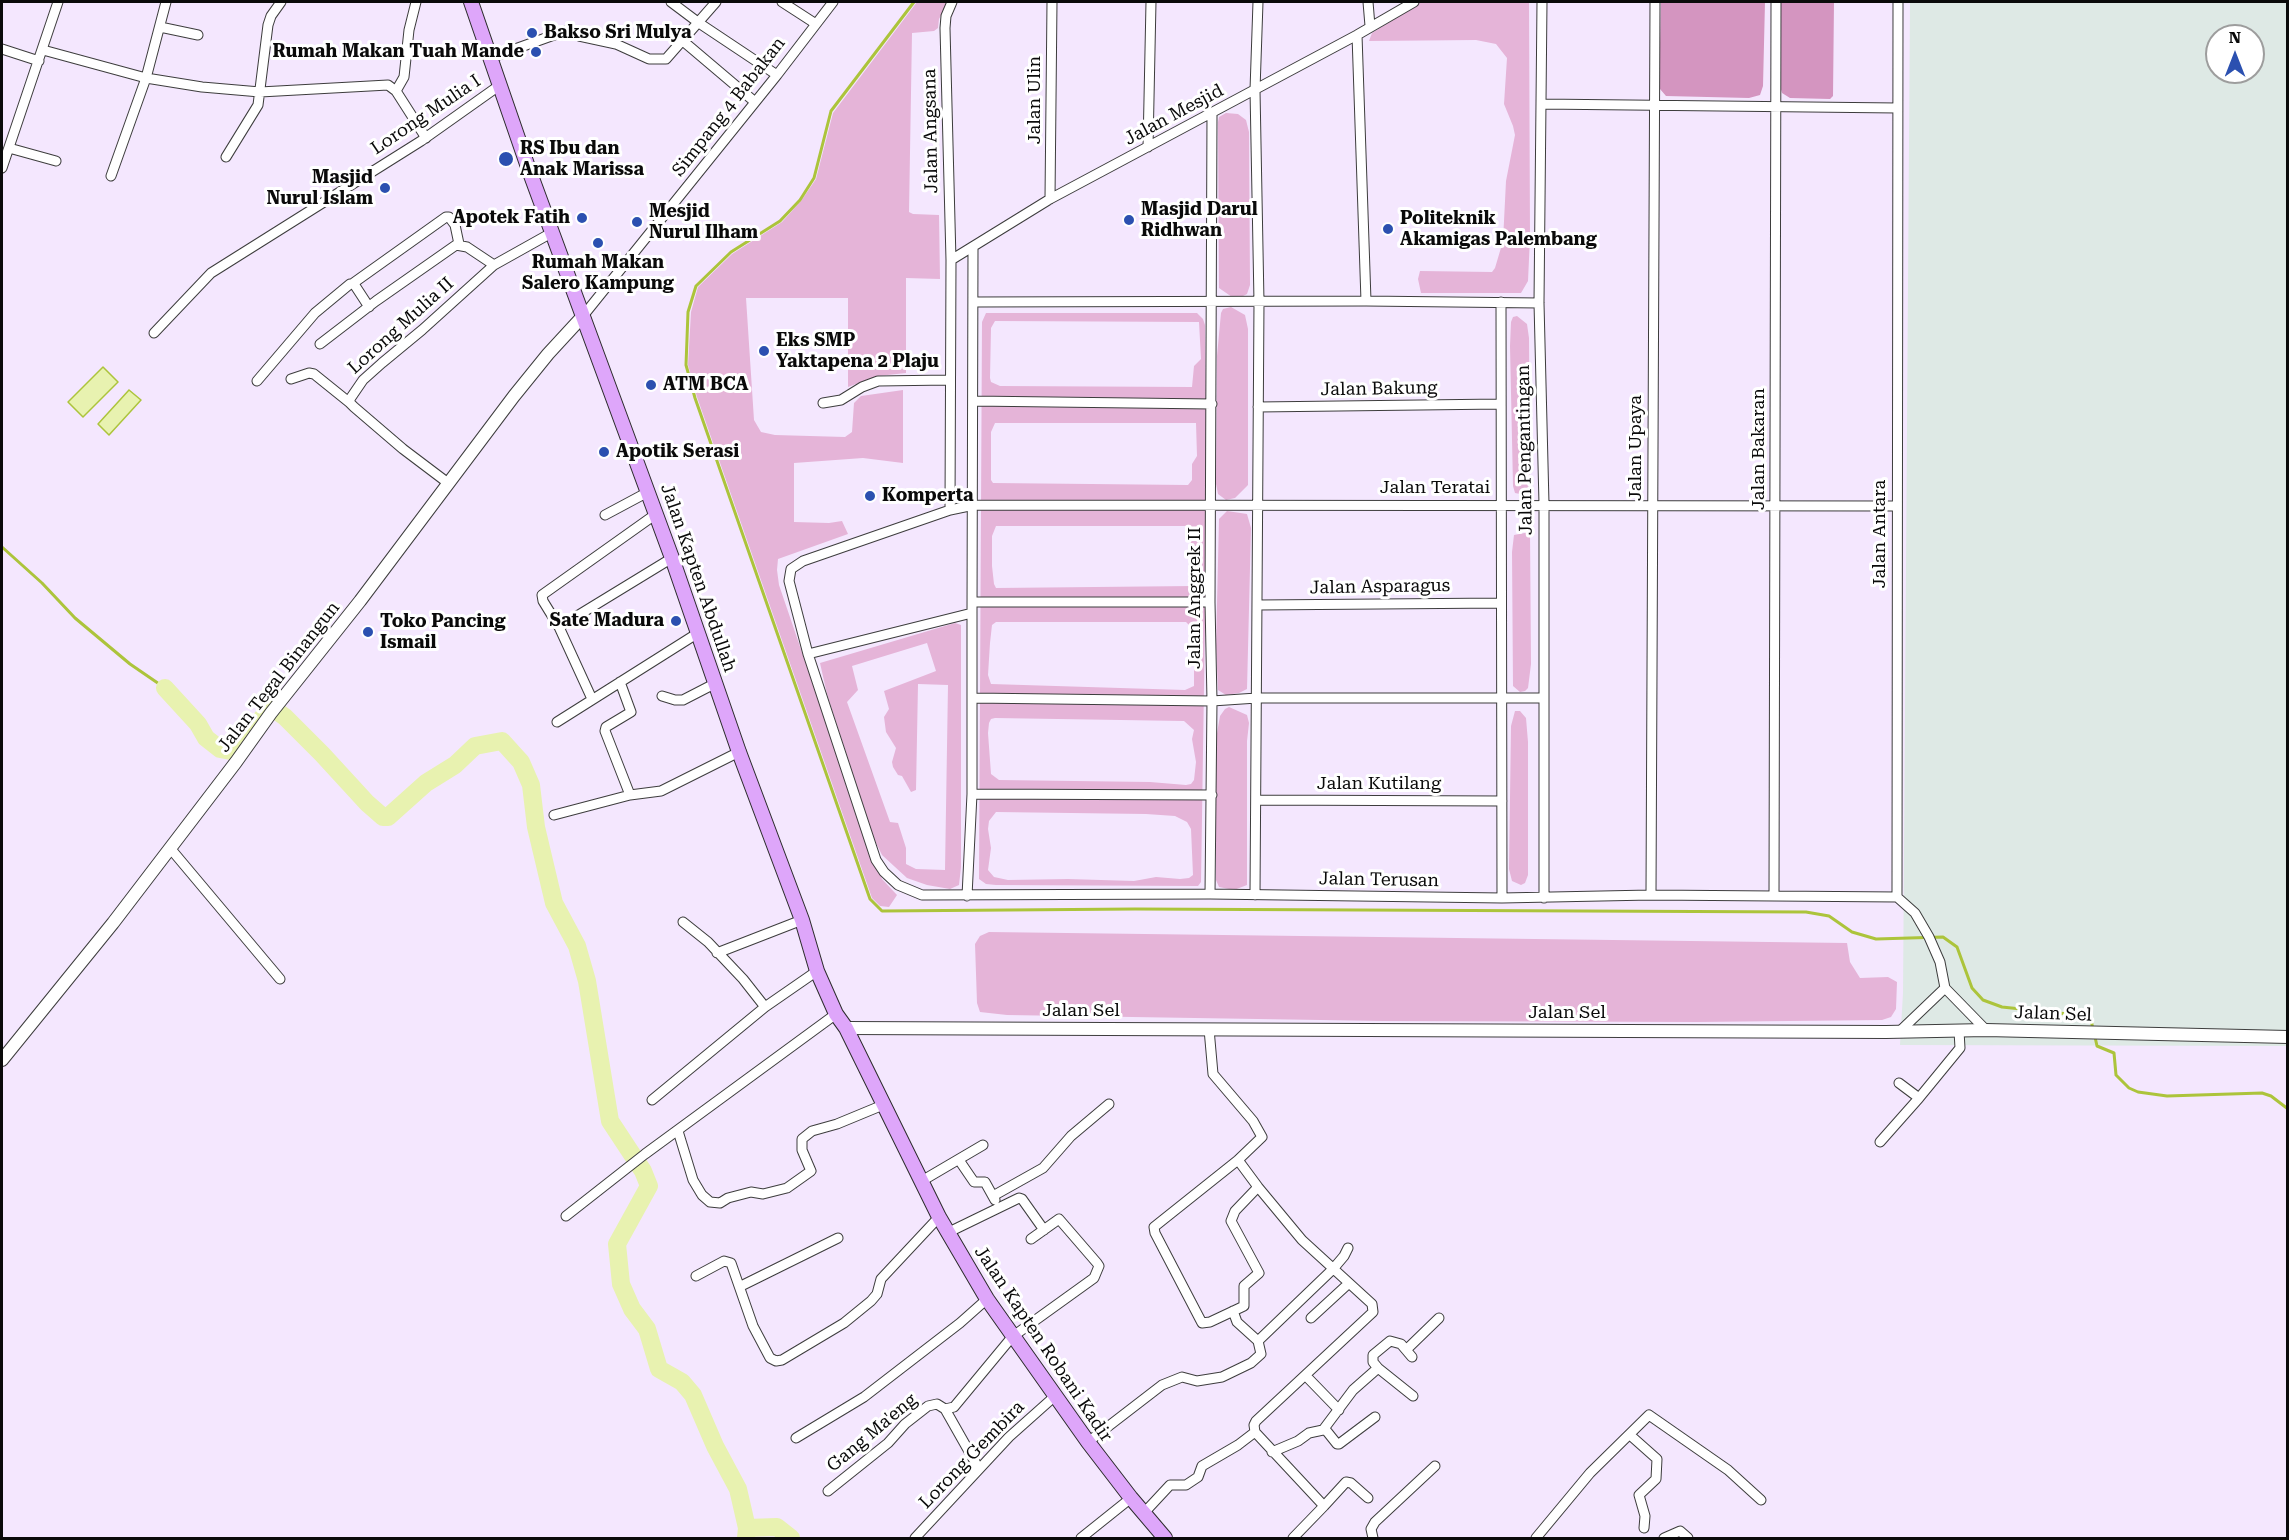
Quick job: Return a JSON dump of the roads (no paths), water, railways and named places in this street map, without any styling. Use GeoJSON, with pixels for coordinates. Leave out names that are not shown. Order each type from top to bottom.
{"type":"FeatureCollection","features":[{"type":"Feature","properties":{"kind":"main road","name":"Jalan Kapten Abdullah"},"geometry":{"type":"LineString","coordinates":[[471,2],[552,232],[672,558],[739,752],[802,920],[817,971],[836,1014],[846,1028]]}},
{"type":"Feature","properties":{"kind":"main road","name":"Jalan Kapten Robani Kadir"},"geometry":{"type":"LineString","coordinates":[[846,1028],[920,1182],[947,1233],[987,1299],[1088,1443],[1165,1539]]}},
{"type":"Feature","properties":{"kind":"street"},"geometry":{"type":"LineString","coordinates":[[2,168],[43,50],[55,2]]}},
{"type":"Feature","properties":{"kind":"street"},"geometry":{"type":"LineString","coordinates":[[111,176],[146,78],[166,2]]}},
{"type":"Feature","properties":{"kind":"street"},"geometry":{"type":"LineString","coordinates":[[226,157],[258,105],[268,25],[271,16],[281,2]]}},
{"type":"Feature","properties":{"kind":"street"},"geometry":{"type":"LineString","coordinates":[[396,91],[404,77],[409,30],[416,2]]}},
{"type":"Feature","properties":{"kind":"street"},"geometry":{"type":"LineString","coordinates":[[671,2],[777,75]]}},
{"type":"Feature","properties":{"kind":"street"},"geometry":{"type":"LineString","coordinates":[[490,58],[568,30],[579,36],[625,47],[649,59],[666,60],[716,2]]}},
{"type":"Feature","properties":{"kind":"street"},"geometry":{"type":"LineString","coordinates":[[782,2],[816,24]]}},
{"type":"Feature","properties":{"kind":"street","name":"Simpang 4 Babakan"},"geometry":{"type":"LineString","coordinates":[[583,316],[833,2]]}},
{"type":"Feature","properties":{"kind":"street","name":"Jalan Angsana"},"geometry":{"type":"LineString","coordinates":[[950,510],[951,260],[945,28],[946,16],[952,2]]}},
{"type":"Feature","properties":{"kind":"street","name":"Jalan Ulin"},"geometry":{"type":"LineString","coordinates":[[1050,199],[1052,2]]}},
{"type":"Feature","properties":{"kind":"street"},"geometry":{"type":"LineString","coordinates":[[1148,147],[1151,2]]}},
{"type":"Feature","properties":{"kind":"street"},"geometry":{"type":"LineString","coordinates":[[1255,895],[1259,302],[1255,90],[1258,2]]}},
{"type":"Feature","properties":{"kind":"street"},"geometry":{"type":"LineString","coordinates":[[1368,2],[1370,26]]}},
{"type":"Feature","properties":{"kind":"street","name":"Jalan Mesjid"},"geometry":{"type":"LineString","coordinates":[[951,260],[1050,199],[1357,35],[1414,2]]}},
{"type":"Feature","properties":{"kind":"street","name":"Jalan Pengantingan"},"geometry":{"type":"LineString","coordinates":[[1542,2],[1539,303],[1544,504],[1542,698],[1544,898]]}},
{"type":"Feature","properties":{"kind":"street","name":"Jalan Upaya"},"geometry":{"type":"LineString","coordinates":[[1652,895],[1655,2]]}},
{"type":"Feature","properties":{"kind":"street","name":"Jalan Bakaran"},"geometry":{"type":"LineString","coordinates":[[1774,896],[1776,2]]}},
{"type":"Feature","properties":{"kind":"street","name":"Jalan Antara"},"geometry":{"type":"LineString","coordinates":[[1897,897],[1898,2]]}},
{"type":"Feature","properties":{"kind":"street"},"geometry":{"type":"LineString","coordinates":[[160,27],[198,35]]}},
{"type":"Feature","properties":{"kind":"street"},"geometry":{"type":"LineString","coordinates":[[1357,35],[1366,301]]}},
{"type":"Feature","properties":{"kind":"street"},"geometry":{"type":"LineString","coordinates":[[683,41],[755,102]]}},
{"type":"Feature","properties":{"kind":"street"},"geometry":{"type":"LineString","coordinates":[[2,49],[39,61]]}},
{"type":"Feature","properties":{"kind":"street"},"geometry":{"type":"LineString","coordinates":[[43,50],[146,78],[202,87],[260,92],[388,85],[396,91],[426,138]]}},
{"type":"Feature","properties":{"kind":"street","name":"Lorong Mulia I"},"geometry":{"type":"LineString","coordinates":[[154,333],[218,268],[426,138],[500,85]]}},
{"type":"Feature","properties":{"kind":"street"},"geometry":{"type":"LineString","coordinates":[[1541,104],[1897,108]]}},
{"type":"Feature","properties":{"kind":"street","name":"Jalan Anggrek II"},"geometry":{"type":"LineString","coordinates":[[1210,894],[1212,113]]}},
{"type":"Feature","properties":{"kind":"street"},"geometry":{"type":"LineString","coordinates":[[9,148],[56,161]]}},
{"type":"Feature","properties":{"kind":"street"},"geometry":{"type":"LineString","coordinates":[[257,381],[315,313],[446,217],[449,217],[455,225],[459,244]]}},
{"type":"Feature","properties":{"kind":"street","name":"Lorong Mulia II"},"geometry":{"type":"LineString","coordinates":[[448,483],[350,403],[352,395],[363,380],[494,265],[552,232]]}},
{"type":"Feature","properties":{"kind":"street"},"geometry":{"type":"LineString","coordinates":[[459,244],[494,265]]}},
{"type":"Feature","properties":{"kind":"street"},"geometry":{"type":"LineString","coordinates":[[320,344],[416,272],[459,244]]}},
{"type":"Feature","properties":{"kind":"street"},"geometry":{"type":"LineString","coordinates":[[967,896],[972,794],[973,698],[973,247]]}},
{"type":"Feature","properties":{"kind":"street"},"geometry":{"type":"LineString","coordinates":[[352,284],[369,307]]}},
{"type":"Feature","properties":{"kind":"street"},"geometry":{"type":"LineString","coordinates":[[973,302],[1539,303]]}},
{"type":"Feature","properties":{"kind":"street"},"geometry":{"type":"LineString","coordinates":[[1501,302],[1502,898]]}},
{"type":"Feature","properties":{"kind":"street","name":"Jalan Tegal Binangun"},"geometry":{"type":"LineString","coordinates":[[2,1060],[113,923],[271,713],[360,601],[548,354],[583,316]]}},
{"type":"Feature","properties":{"kind":"street"},"geometry":{"type":"LineString","coordinates":[[291,379],[309,373],[314,374],[350,403]]}},
{"type":"Feature","properties":{"kind":"street"},"geometry":{"type":"LineString","coordinates":[[823,403],[841,400],[862,387],[878,381],[949,380]]}},
{"type":"Feature","properties":{"kind":"street"},"geometry":{"type":"LineString","coordinates":[[973,401],[1212,404]]}},
{"type":"Feature","properties":{"kind":"street","name":"Jalan Bakung"},"geometry":{"type":"LineString","coordinates":[[1258,407],[1501,404]]}},
{"type":"Feature","properties":{"kind":"street"},"geometry":{"type":"LineString","coordinates":[[605,515],[648,492]]}},
{"type":"Feature","properties":{"kind":"street","name":"Jalan Teratai"},"geometry":{"type":"LineString","coordinates":[[808,654],[789,581],[790,572],[794,566],[950,510],[974,505],[1896,506]]}},
{"type":"Feature","properties":{"kind":"street"},"geometry":{"type":"LineString","coordinates":[[592,699],[559,627],[543,601],[543,595],[656,514]]}},
{"type":"Feature","properties":{"kind":"street"},"geometry":{"type":"LineString","coordinates":[[559,627],[672,558]]}},
{"type":"Feature","properties":{"kind":"street"},"geometry":{"type":"LineString","coordinates":[[972,602],[1210,602]]}},
{"type":"Feature","properties":{"kind":"street","name":"Jalan Asparagus"},"geometry":{"type":"LineString","coordinates":[[1258,605],[1502,603]]}},
{"type":"Feature","properties":{"kind":"street"},"geometry":{"type":"LineString","coordinates":[[808,654],[972,613]]}},
{"type":"Feature","properties":{"kind":"street"},"geometry":{"type":"LineString","coordinates":[[557,722],[698,633]]}},
{"type":"Feature","properties":{"kind":"street","name":"Jalan Terusan"},"geometry":{"type":"LineString","coordinates":[[808,654],[876,860],[891,879],[922,895],[1210,894],[1502,898],[1652,895],[1897,897]]}},
{"type":"Feature","properties":{"kind":"street"},"geometry":{"type":"LineString","coordinates":[[620,682],[631,712],[606,727],[605,731],[630,795]]}},
{"type":"Feature","properties":{"kind":"street"},"geometry":{"type":"LineString","coordinates":[[662,696],[678,701],[683,700],[716,683]]}},
{"type":"Feature","properties":{"kind":"street"},"geometry":{"type":"LineString","coordinates":[[973,698],[1212,701],[1257,698],[1542,698]]}},
{"type":"Feature","properties":{"kind":"street"},"geometry":{"type":"LineString","coordinates":[[554,815],[630,795],[661,791],[739,752]]}},
{"type":"Feature","properties":{"kind":"street"},"geometry":{"type":"LineString","coordinates":[[972,794],[1212,795]]}},
{"type":"Feature","properties":{"kind":"street","name":"Jalan Kutilang"},"geometry":{"type":"LineString","coordinates":[[1256,800],[1502,801]]}},
{"type":"Feature","properties":{"kind":"street"},"geometry":{"type":"LineString","coordinates":[[170,848],[280,978]]}},
{"type":"Feature","properties":{"kind":"street"},"geometry":{"type":"LineString","coordinates":[[1897,897],[1915,913],[1929,937],[1940,962],[1945,988],[1986,1030]]}},
{"type":"Feature","properties":{"kind":"street"},"geometry":{"type":"LineString","coordinates":[[717,953],[802,920]]}},
{"type":"Feature","properties":{"kind":"street"},"geometry":{"type":"LineString","coordinates":[[683,922],[702,936],[743,979],[765,1007]]}},
{"type":"Feature","properties":{"kind":"street"},"geometry":{"type":"LineString","coordinates":[[652,1100],[765,1007],[817,971]]}},
{"type":"Feature","properties":{"kind":"street"},"geometry":{"type":"LineString","coordinates":[[1899,1032],[1945,988]]}},
{"type":"Feature","properties":{"kind":"street"},"geometry":{"type":"LineString","coordinates":[[566,1216],[645,1154],[836,1014]]}},
{"type":"Feature","properties":{"kind":"street","name":"Jalan Sel"},"geometry":{"type":"LineString","coordinates":[[846,1028],[1899,1032],[1986,1030],[2288,1037]]}},
{"type":"Feature","properties":{"kind":"street"},"geometry":{"type":"LineString","coordinates":[[1209,1029],[1213,1074],[1262,1134],[1261,1139],[1238,1160],[1159,1221],[1154,1230],[1202,1323],[1210,1322],[1244,1306],[1244,1286],[1260,1271],[1233,1227],[1231,1218],[1241,1203],[1258,1188]]}},
{"type":"Feature","properties":{"kind":"street"},"geometry":{"type":"LineString","coordinates":[[1880,1142],[1960,1048],[1959,1031]]}},
{"type":"Feature","properties":{"kind":"street"},"geometry":{"type":"LineString","coordinates":[[1899,1083],[1919,1098]]}},
{"type":"Feature","properties":{"kind":"street"},"geometry":{"type":"LineString","coordinates":[[993,1196],[1042,1168],[1071,1136],[1109,1104]]}},
{"type":"Feature","properties":{"kind":"street"},"geometry":{"type":"LineString","coordinates":[[678,1131],[693,1180],[702,1196],[710,1202],[720,1203],[728,1198],[751,1192],[763,1194],[787,1188],[811,1171],[802,1150],[802,1139],[812,1131],[837,1124],[883,1105]]}},
{"type":"Feature","properties":{"kind":"street"},"geometry":{"type":"LineString","coordinates":[[920,1182],[983,1145]]}},
{"type":"Feature","properties":{"kind":"street"},"geometry":{"type":"LineString","coordinates":[[959,1160],[974,1182],[985,1182],[997,1208]]}},
{"type":"Feature","properties":{"kind":"street"},"geometry":{"type":"LineString","coordinates":[[1238,1160],[1258,1188],[1302,1240],[1372,1304],[1371,1315],[1254,1425],[1255,1432],[1272,1452],[1324,1506]]}},
{"type":"Feature","properties":{"kind":"street"},"geometry":{"type":"LineString","coordinates":[[1011,1186],[1017,1199]]}},
{"type":"Feature","properties":{"kind":"street"},"geometry":{"type":"LineString","coordinates":[[947,1233],[1017,1199],[1023,1199],[1044,1230],[1031,1239]]}},
{"type":"Feature","properties":{"kind":"street"},"geometry":{"type":"LineString","coordinates":[[696,1276],[724,1261],[733,1266],[753,1326],[770,1358],[776,1361],[782,1360],[844,1323],[871,1301],[881,1279],[939,1217]]}},
{"type":"Feature","properties":{"kind":"street","name":"Gang Ma'eng"},"geometry":{"type":"LineString","coordinates":[[828,1491],[888,1443],[904,1424],[928,1406],[937,1404],[945,1409],[954,1407],[1012,1337],[1094,1278],[1099,1266],[1059,1219],[1044,1230]]}},
{"type":"Feature","properties":{"kind":"street"},"geometry":{"type":"LineString","coordinates":[[741,1286],[838,1238]]}},
{"type":"Feature","properties":{"kind":"street"},"geometry":{"type":"LineString","coordinates":[[1258,1341],[1333,1269],[1348,1248]]}},
{"type":"Feature","properties":{"kind":"street"},"geometry":{"type":"LineString","coordinates":[[1311,1318],[1348,1284]]}},
{"type":"Feature","properties":{"kind":"street"},"geometry":{"type":"LineString","coordinates":[[796,1437],[864,1397],[951,1330],[987,1299]]}},
{"type":"Feature","properties":{"kind":"street"},"geometry":{"type":"LineString","coordinates":[[1088,1443],[1162,1385],[1182,1377],[1197,1381],[1215,1378],[1243,1368],[1261,1354],[1258,1341],[1238,1322],[1233,1311]]}},
{"type":"Feature","properties":{"kind":"street"},"geometry":{"type":"LineString","coordinates":[[1413,1396],[1378,1368],[1373,1362],[1373,1355],[1390,1341],[1398,1342],[1409,1354],[1439,1318]]}},
{"type":"Feature","properties":{"kind":"street"},"geometry":{"type":"LineString","coordinates":[[1272,1452],[1298,1441],[1309,1433],[1325,1429],[1353,1390],[1378,1368]]}},
{"type":"Feature","properties":{"kind":"street"},"geometry":{"type":"LineString","coordinates":[[1306,1376],[1339,1410]]}},
{"type":"Feature","properties":{"kind":"street","name":"Lorong Gembira"},"geometry":{"type":"LineString","coordinates":[[915,1539],[1009,1437],[1055,1396]]}},
{"type":"Feature","properties":{"kind":"street"},"geometry":{"type":"LineString","coordinates":[[945,1409],[979,1469]]}},
{"type":"Feature","properties":{"kind":"street"},"geometry":{"type":"LineString","coordinates":[[1536,1539],[1590,1473],[1649,1415],[1728,1470],[1761,1500]]}},
{"type":"Feature","properties":{"kind":"street"},"geometry":{"type":"LineString","coordinates":[[1325,1429],[1337,1444],[1340,1444],[1375,1417]]}},
{"type":"Feature","properties":{"kind":"street"},"geometry":{"type":"LineString","coordinates":[[1143,1514],[1170,1485],[1186,1485],[1198,1477],[1202,1466],[1255,1432]]}},
{"type":"Feature","properties":{"kind":"street"},"geometry":{"type":"LineString","coordinates":[[1630,1435],[1657,1459],[1656,1479],[1639,1495],[1645,1516],[1644,1528]]}},
{"type":"Feature","properties":{"kind":"street"},"geometry":{"type":"LineString","coordinates":[[1373,1539],[1371,1529],[1375,1522],[1435,1466]]}},
{"type":"Feature","properties":{"kind":"street"},"geometry":{"type":"LineString","coordinates":[[1293,1539],[1347,1482],[1368,1498]]}},
{"type":"Feature","properties":{"kind":"street"},"geometry":{"type":"LineString","coordinates":[[1081,1539],[1131,1498]]}},
{"type":"Feature","properties":{"kind":"street"},"geometry":{"type":"LineString","coordinates":[[1664,1539],[1680,1531],[1688,1539]]}},
{"type":"Feature","properties":{"kind":"waterway"},"geometry":{"type":"LineString","coordinates":[[914,2],[831,111],[814,178],[800,200],[780,221],[731,252],[696,286],[688,312],[686,365],[695,398],[870,899],[882,911],[1135,909],[1806,912],[1829,916],[1852,932],[1876,939],[1943,937],[1957,947],[1972,988],[1983,1000],[2002,1007],[2087,1016],[2091,1019],[2093,1030]]}},
{"type":"Feature","properties":{"kind":"waterway"},"geometry":{"type":"LineString","coordinates":[[2,547],[42,583],[75,618],[130,664],[165,688]]}},
{"type":"Feature","properties":{"kind":"waterway"},"geometry":{"type":"LineString","coordinates":[[165,688],[198,724],[206,738],[220,749],[231,751],[242,743],[271,707],[285,717],[383,817],[388,817],[426,783],[455,765],[475,746],[502,741],[521,762],[531,785],[536,827],[554,903],[577,946],[587,981],[610,1121],[643,1171],[649,1186],[617,1244],[621,1284],[632,1309],[647,1329],[659,1369],[682,1382],[693,1395],[715,1446],[738,1489],[747,1528],[746,1538]]}},
{"type":"Feature","properties":{"kind":"waterway"},"geometry":{"type":"LineString","coordinates":[[2095,1037],[2097,1046],[2114,1053],[2116,1075],[2129,1088],[2138,1092],[2167,1096],[2262,1093],[2271,1096],[2288,1109]]}},
{"type":"Feature","properties":{"kind":"waterway"},"geometry":{"type":"LineString","coordinates":[[747,1528],[777,1527],[791,1538]]}},
{"type":"Feature","properties":{"kind":"place","name":"Bakso Sri Mulya"},"geometry":{"type":"Point","coordinates":[532,33]}},
{"type":"Feature","properties":{"kind":"place","name":"Rumah Makan Tuah Mande"},"geometry":{"type":"Point","coordinates":[536,52]}},
{"type":"Feature","properties":{"kind":"place","name":"RS Ibu dan Anak Marissa"},"geometry":{"type":"Point","coordinates":[506,159]}},
{"type":"Feature","properties":{"kind":"place","name":"Masjid Nurul Islam"},"geometry":{"type":"Point","coordinates":[385,188]}},
{"type":"Feature","properties":{"kind":"place","name":"Apotek Fatih"},"geometry":{"type":"Point","coordinates":[582,218]}},
{"type":"Feature","properties":{"kind":"place","name":"Masjid Darul Ridhwan"},"geometry":{"type":"Point","coordinates":[1129,220]}},
{"type":"Feature","properties":{"kind":"place","name":"Mesjid Nurul Ilham"},"geometry":{"type":"Point","coordinates":[637,222]}},
{"type":"Feature","properties":{"kind":"place","name":"Politeknik Akamigas Palembang"},"geometry":{"type":"Point","coordinates":[1388,229]}},
{"type":"Feature","properties":{"kind":"place","name":"Rumah Makan Salero Kampung"},"geometry":{"type":"Point","coordinates":[598,243]}},
{"type":"Feature","properties":{"kind":"place","name":"Eks SMP Yaktapena 2 Plaju"},"geometry":{"type":"Point","coordinates":[764,351]}},
{"type":"Feature","properties":{"kind":"place","name":"ATM BCA"},"geometry":{"type":"Point","coordinates":[651,385]}},
{"type":"Feature","properties":{"kind":"place","name":"Apotik Serasi"},"geometry":{"type":"Point","coordinates":[604,452]}},
{"type":"Feature","properties":{"kind":"place","name":"Komperta"},"geometry":{"type":"Point","coordinates":[870,496]}},
{"type":"Feature","properties":{"kind":"place","name":"Sate Madura"},"geometry":{"type":"Point","coordinates":[676,621]}},
{"type":"Feature","properties":{"kind":"place","name":"Toko Pancing Ismail"},"geometry":{"type":"Point","coordinates":[368,632]}}]}
